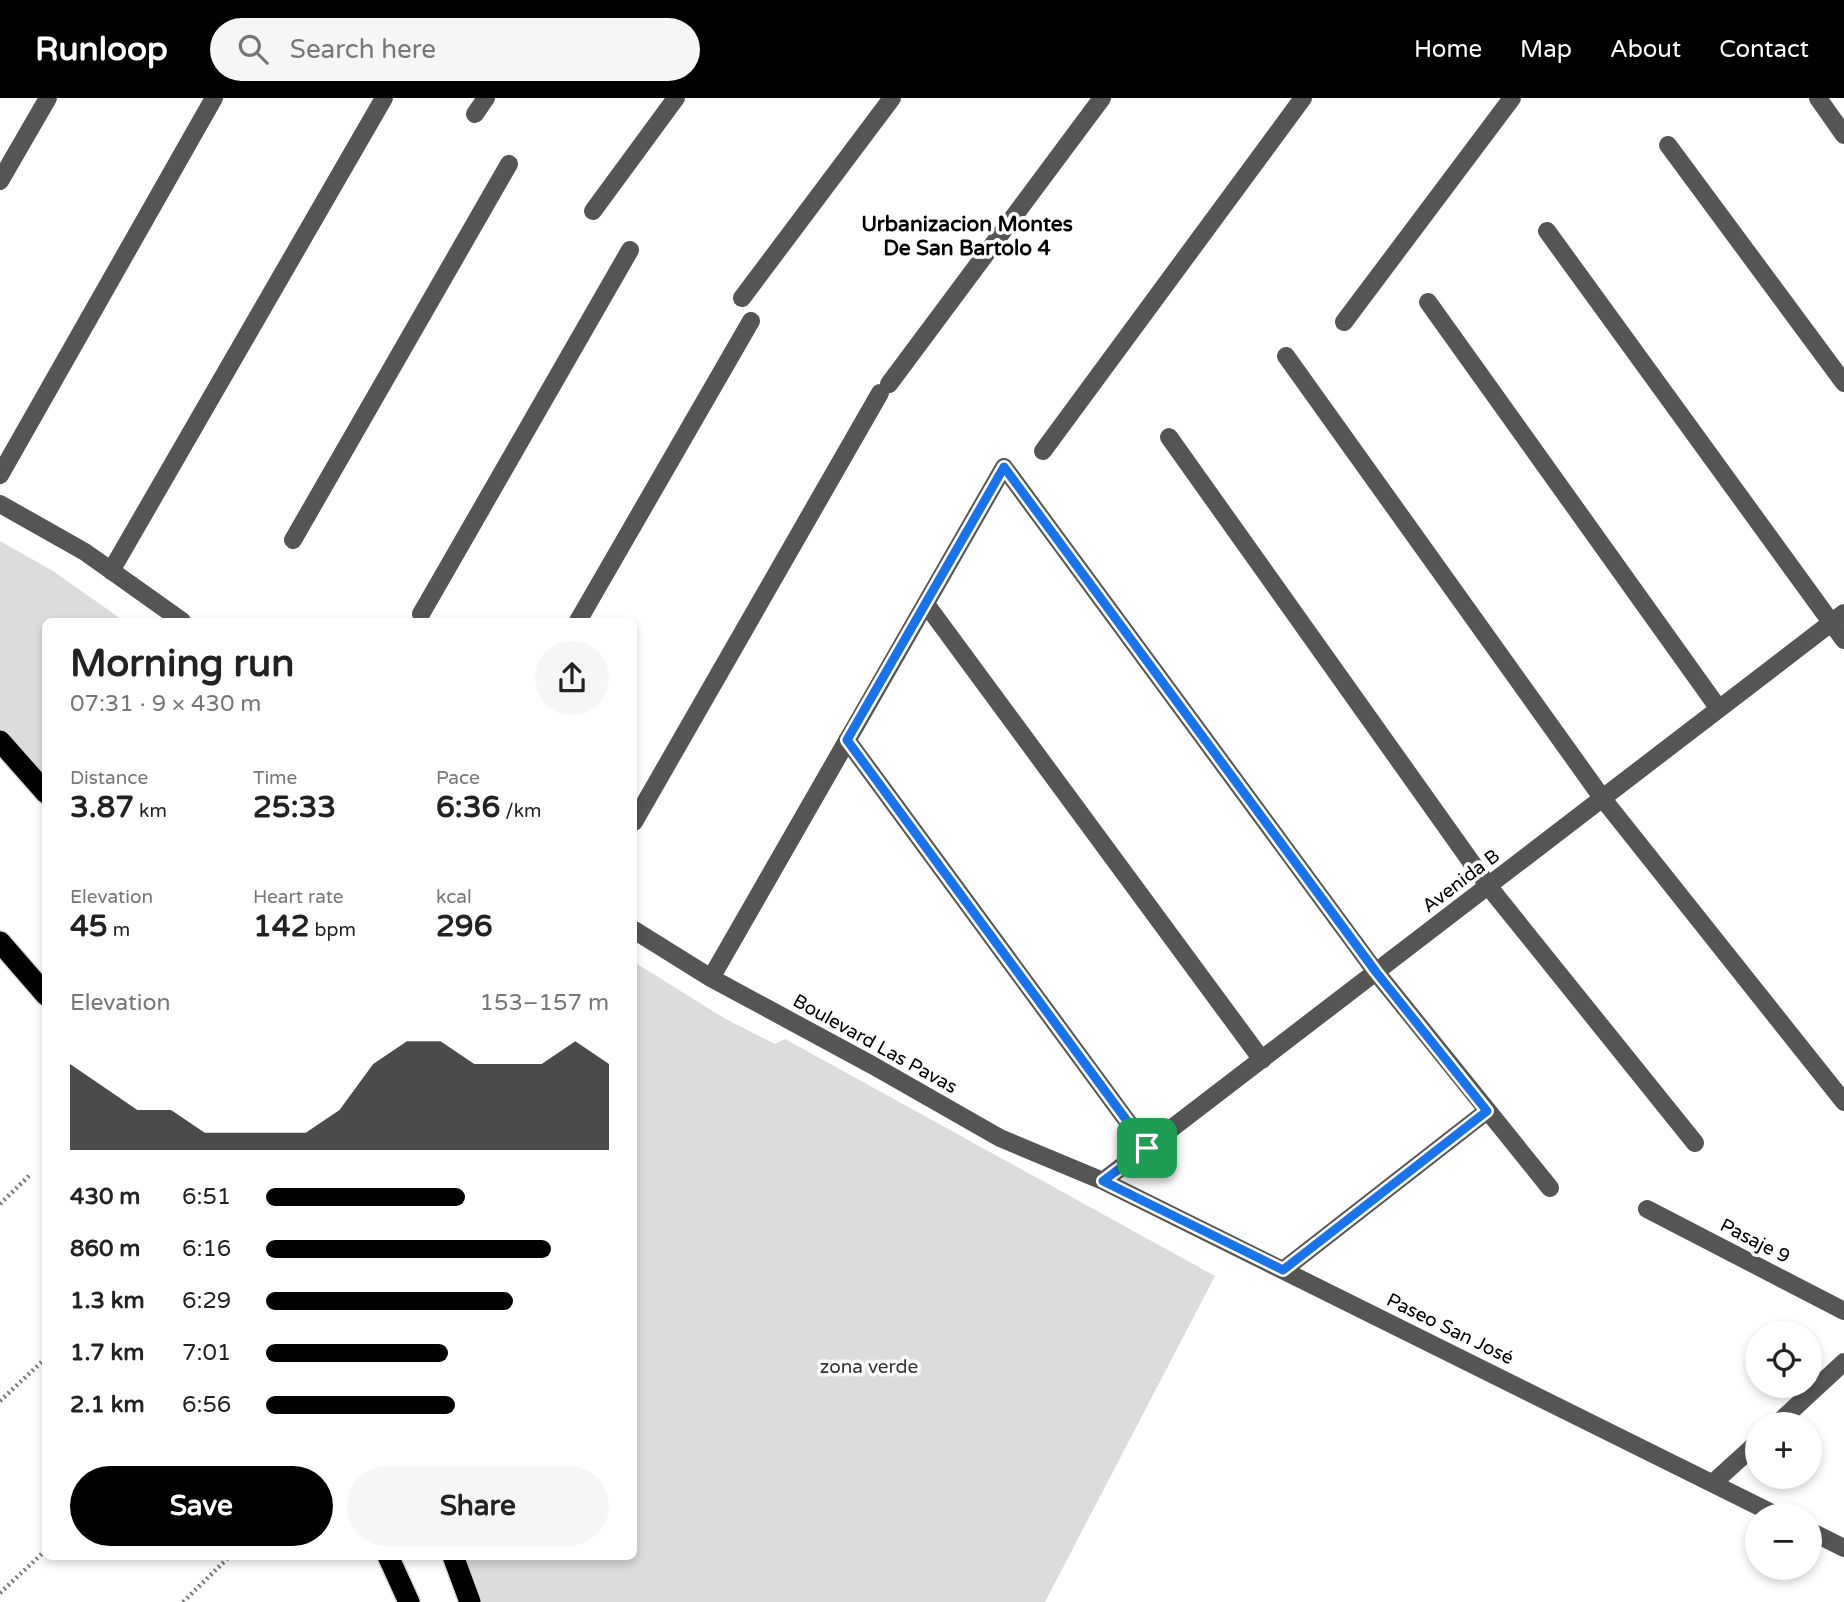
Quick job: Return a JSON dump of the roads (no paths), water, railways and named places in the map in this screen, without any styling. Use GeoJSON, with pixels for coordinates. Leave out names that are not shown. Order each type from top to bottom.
{"type":"FeatureCollection","features":[{"type":"Feature","properties":{"kind":"highway"},"geometry":{"type":"LineString","coordinates":[[0,741],[42,788]]}},
{"type":"Feature","properties":{"kind":"highway"},"geometry":{"type":"LineString","coordinates":[[0,942],[42,990]]}},
{"type":"Feature","properties":{"kind":"highway"},"geometry":{"type":"LineString","coordinates":[[390,1560],[409,1602]]}},
{"type":"Feature","properties":{"kind":"highway"},"geometry":{"type":"LineString","coordinates":[[454,1560],[470,1602]]}},
{"type":"Feature","properties":{"kind":"street"},"geometry":{"type":"LineString","coordinates":[[0,180],[48,98]]}},
{"type":"Feature","properties":{"kind":"street"},"geometry":{"type":"LineString","coordinates":[[0,475],[214,98]]}},
{"type":"Feature","properties":{"kind":"street"},"geometry":{"type":"LineString","coordinates":[[111,571],[384,98]]}},
{"type":"Feature","properties":{"kind":"street"},"geometry":{"type":"LineString","coordinates":[[475,114],[486,98]]}},
{"type":"Feature","properties":{"kind":"street"},"geometry":{"type":"LineString","coordinates":[[593,211],[676,98]]}},
{"type":"Feature","properties":{"kind":"street"},"geometry":{"type":"LineString","coordinates":[[742,298],[892,98]]}},
{"type":"Feature","properties":{"kind":"street"},"geometry":{"type":"LineString","coordinates":[[637,817],[884,388],[1102,98]]}},
{"type":"Feature","properties":{"kind":"street"},"geometry":{"type":"LineString","coordinates":[[1043,451],[1303,98]]}},
{"type":"Feature","properties":{"kind":"street"},"geometry":{"type":"LineString","coordinates":[[1344,322],[1512,98]]}},
{"type":"Feature","properties":{"kind":"street"},"geometry":{"type":"LineString","coordinates":[[1818,98],[1844,135]]}},
{"type":"Feature","properties":{"kind":"street"},"geometry":{"type":"LineString","coordinates":[[1668,145],[1844,383]]}},
{"type":"Feature","properties":{"kind":"street"},"geometry":{"type":"LineString","coordinates":[[293,540],[509,164]]}},
{"type":"Feature","properties":{"kind":"street"},"geometry":{"type":"LineString","coordinates":[[1547,231],[1837,618],[1844,640]]}},
{"type":"Feature","properties":{"kind":"street"},"geometry":{"type":"LineString","coordinates":[[421,614],[630,250]]}},
{"type":"Feature","properties":{"kind":"street"},"geometry":{"type":"LineString","coordinates":[[1428,302],[1719,709]]}},
{"type":"Feature","properties":{"kind":"street"},"geometry":{"type":"LineString","coordinates":[[580,618],[751,321]]}},
{"type":"Feature","properties":{"kind":"street"},"geometry":{"type":"LineString","coordinates":[[1286,356],[1603,799],[1844,1102]]}},
{"type":"Feature","properties":{"kind":"street"},"geometry":{"type":"LineString","coordinates":[[1169,437],[1489,887],[1695,1143]]}},
{"type":"Feature","properties":{"kind":"street"},"geometry":{"type":"LineString","coordinates":[[711,978],[1004,467],[1376,972],[1550,1188]]}},
{"type":"Feature","properties":{"kind":"street"},"geometry":{"type":"LineString","coordinates":[[0,504],[85,552],[179,618]]}},
{"type":"Feature","properties":{"kind":"street"},"geometry":{"type":"LineString","coordinates":[[926,604],[1262,1060]]}},
{"type":"Feature","properties":{"kind":"street","name":"Avenida B"},"geometry":{"type":"LineString","coordinates":[[1103,1181],[1837,618]]}},
{"type":"Feature","properties":{"kind":"street"},"geometry":{"type":"LineString","coordinates":[[847,740],[1147,1148]]}},
{"type":"Feature","properties":{"kind":"street","name":"Boulevard Las Pavas"},"geometry":{"type":"LineString","coordinates":[[637,932],[711,978],[1000,1138],[1103,1181]]}},
{"type":"Feature","properties":{"kind":"street"},"geometry":{"type":"LineString","coordinates":[[1283,1270],[1487,1111]]}},
{"type":"Feature","properties":{"kind":"street","name":"Paseo San José"},"geometry":{"type":"LineString","coordinates":[[1103,1181],[1752,1503]]}},
{"type":"Feature","properties":{"kind":"street","name":"Pasaje 9"},"geometry":{"type":"LineString","coordinates":[[1647,1209],[1844,1311]]}},
{"type":"Feature","properties":{"kind":"street"},"geometry":{"type":"LineString","coordinates":[[1790,1412],[1844,1362]]}},
{"type":"Feature","properties":{"kind":"street"},"geometry":{"type":"LineString","coordinates":[[1713,1483],[1745,1454]]}},
{"type":"Feature","properties":{"kind":"street"},"geometry":{"type":"LineString","coordinates":[[1822,1537],[1844,1548]]}},
{"type":"Feature","properties":{"kind":"district","name":"Urbanizacion Montes De San Bartolo 4"},"geometry":{"type":"Point","coordinates":[967,236]}},
{"type":"Feature","properties":{"kind":"park label","name":"zona verde"},"geometry":{"type":"Point","coordinates":[869,1367]}}]}
